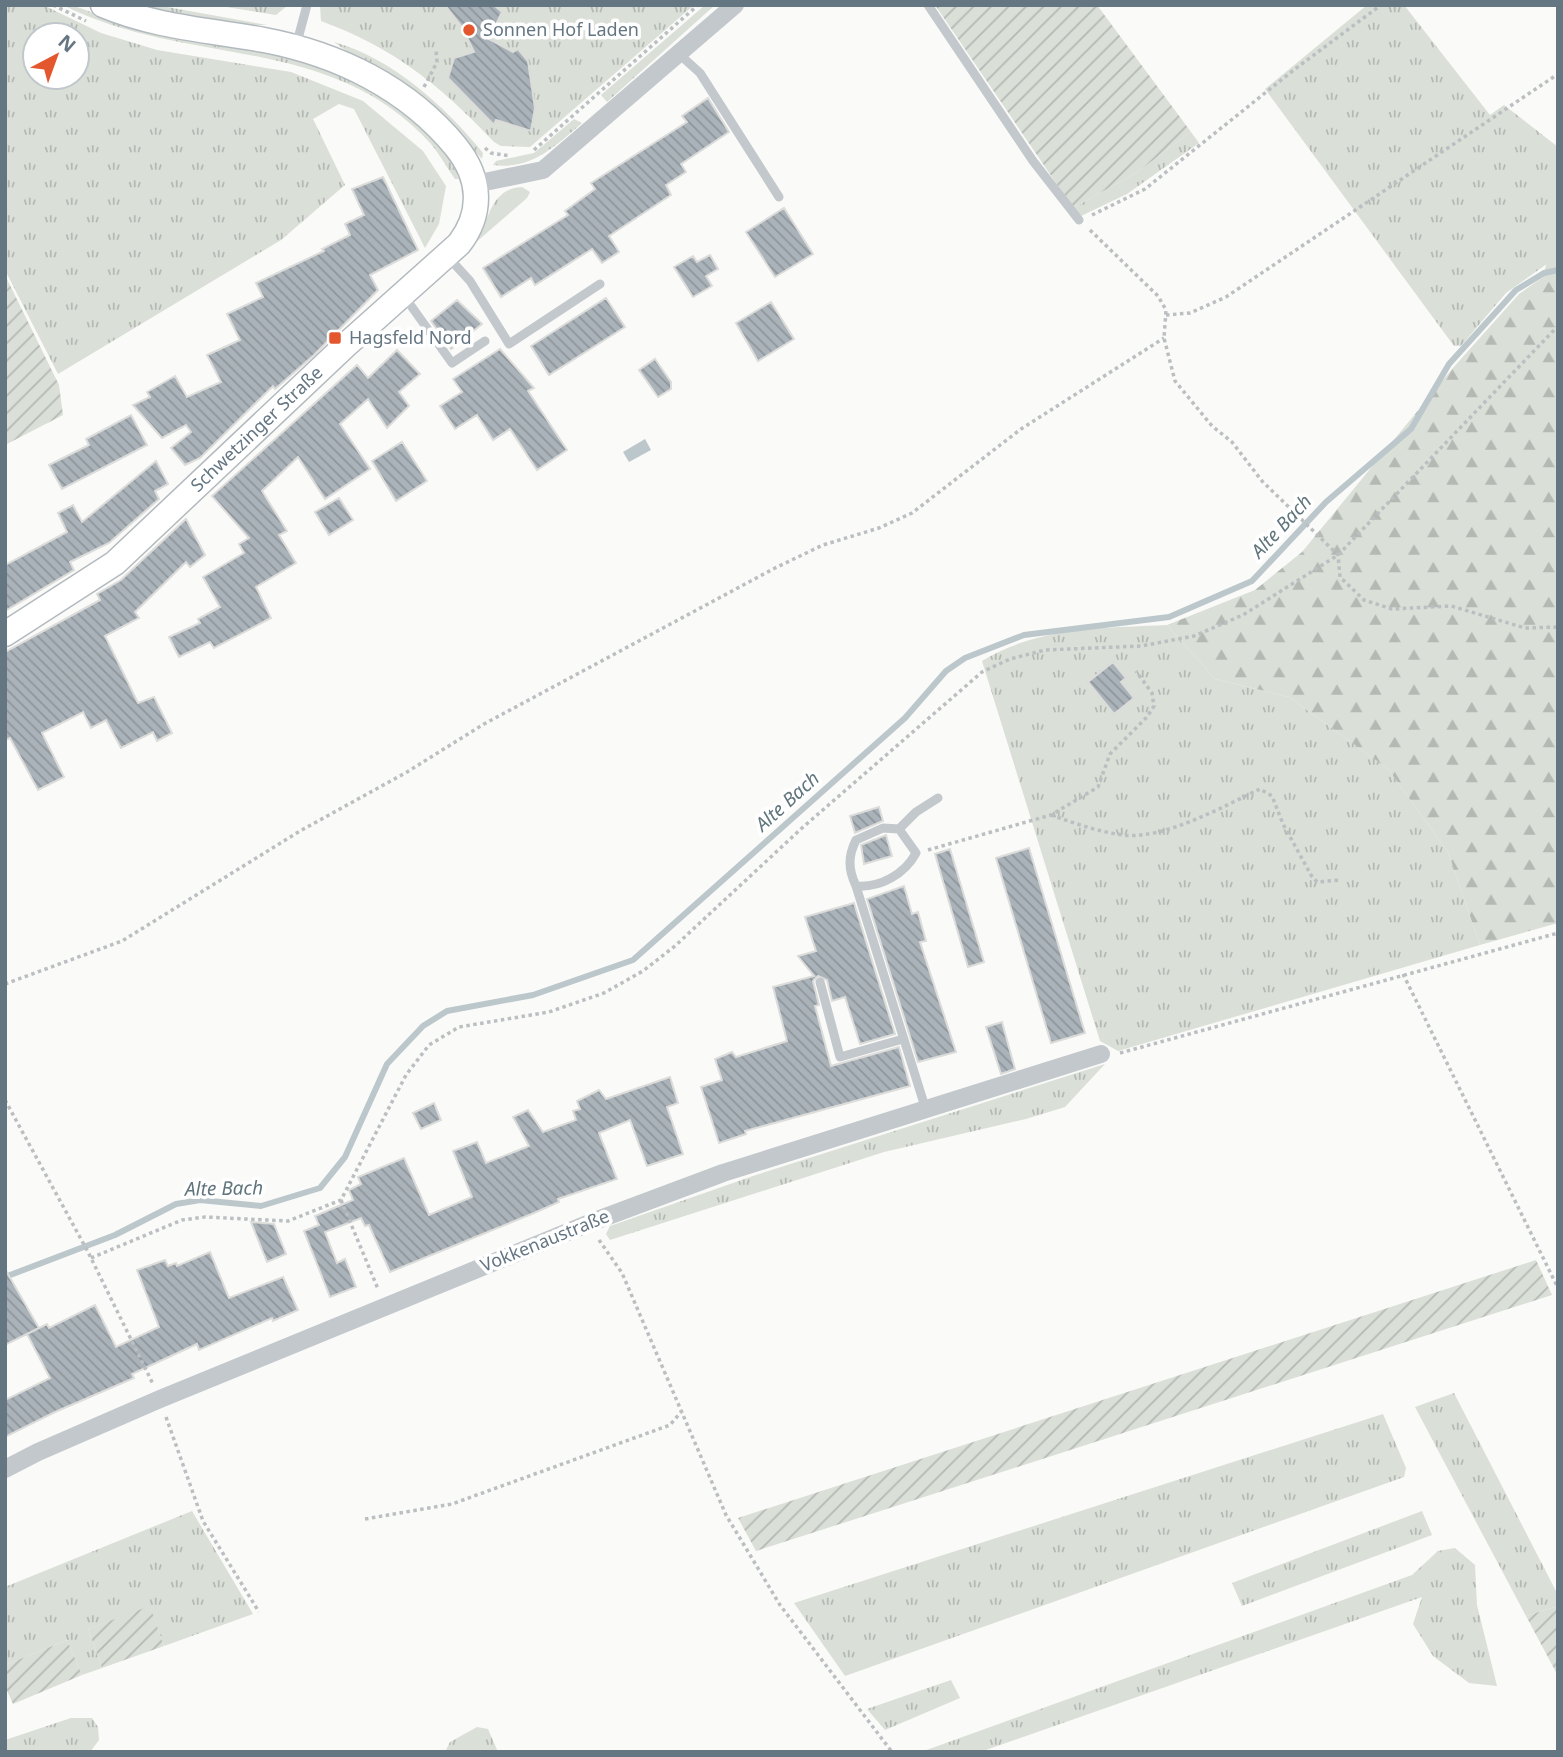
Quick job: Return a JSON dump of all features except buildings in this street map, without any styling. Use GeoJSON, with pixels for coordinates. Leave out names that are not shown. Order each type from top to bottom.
{"type":"FeatureCollection","features":[{"type":"Feature","properties":{"kind":"main road"},"geometry":{"type":"LineString","coordinates":[[98,15],[296,47],[357,69],[403,97],[451,141],[470,168],[475,184]]}},
{"type":"Feature","properties":{"kind":"main road","name":"Schwetzinger Straße"},"geometry":{"type":"LineString","coordinates":[[5,634],[115,563],[447,256],[467,233],[473,221],[477,198],[475,184]]}},
{"type":"Feature","properties":{"kind":"street"},"geometry":{"type":"LineString","coordinates":[[475,184],[543,170],[735,5]]}},
{"type":"Feature","properties":{"kind":"street","name":"Vokkenaustraße"},"geometry":{"type":"LineString","coordinates":[[5,1469],[160,1399],[592,1222],[723,1173],[1101,1054]]}},
{"type":"Feature","properties":{"kind":"lane"},"geometry":{"type":"LineString","coordinates":[[296,47],[307,5]]}},
{"type":"Feature","properties":{"kind":"lane"},"geometry":{"type":"LineString","coordinates":[[928,5],[1040,172],[1079,220]]}},
{"type":"Feature","properties":{"kind":"lane"},"geometry":{"type":"LineString","coordinates":[[679,54],[700,73],[779,197]]}},
{"type":"Feature","properties":{"kind":"lane"},"geometry":{"type":"LineString","coordinates":[[447,256],[470,281],[509,344],[600,284]]}},
{"type":"Feature","properties":{"kind":"lane"},"geometry":{"type":"LineString","coordinates":[[403,295],[452,363],[485,341]]}},
{"type":"Feature","properties":{"kind":"lane"},"geometry":{"type":"LineString","coordinates":[[926,1110],[851,876],[849,855],[856,840],[883,828],[899,829],[916,812],[938,798]]}},
{"type":"Feature","properties":{"kind":"lane"},"geometry":{"type":"LineString","coordinates":[[856,886],[867,887],[900,874],[910,865],[916,853],[899,829]]}},
{"type":"Feature","properties":{"kind":"lane"},"geometry":{"type":"LineString","coordinates":[[820,982],[841,1056],[903,1039]]}},
{"type":"Feature","properties":{"kind":"path"},"geometry":{"type":"LineString","coordinates":[[54,5],[98,15]]}},
{"type":"Feature","properties":{"kind":"path"},"geometry":{"type":"LineString","coordinates":[[524,153],[533,151],[698,5]]}},
{"type":"Feature","properties":{"kind":"path"},"geometry":{"type":"LineString","coordinates":[[1381,5],[1294,69],[1145,189],[1079,220],[1158,296],[1166,315],[1164,338],[1175,381],[1294,514],[1338,555],[1340,577],[1364,600],[1392,609],[1451,606],[1525,628],[1558,627]]}},
{"type":"Feature","properties":{"kind":"path"},"geometry":{"type":"LineString","coordinates":[[424,87],[437,62],[436,50]]}},
{"type":"Feature","properties":{"kind":"path"},"geometry":{"type":"LineString","coordinates":[[1166,315],[1190,313],[1226,297],[1558,74]]}},
{"type":"Feature","properties":{"kind":"path"},"geometry":{"type":"LineString","coordinates":[[491,153],[516,156]]}},
{"type":"Feature","properties":{"kind":"path"},"geometry":{"type":"LineString","coordinates":[[91,1258],[182,1220],[205,1217],[288,1221],[341,1200],[406,1075],[429,1045],[459,1027],[549,1012],[604,993],[643,971],[675,946],[802,828],[982,672],[1010,659],[1045,650],[1141,646],[1194,636],[1243,615],[1338,555],[1558,326]]}},
{"type":"Feature","properties":{"kind":"path"},"geometry":{"type":"LineString","coordinates":[[5,984],[122,941],[300,831],[506,712],[775,568],[823,545],[879,528],[912,513],[1021,429],[1164,338]]}},
{"type":"Feature","properties":{"kind":"path"},"geometry":{"type":"LineString","coordinates":[[916,853],[1051,815],[1098,787],[1110,754],[1147,717],[1154,706],[1152,693],[1136,671]]}},
{"type":"Feature","properties":{"kind":"path"},"geometry":{"type":"LineString","coordinates":[[1051,815],[1103,831],[1142,835],[1189,821],[1260,789],[1272,796],[1283,824],[1311,875],[1317,881],[1339,880]]}},
{"type":"Feature","properties":{"kind":"path"},"geometry":{"type":"LineString","coordinates":[[1101,1054],[1116,1055],[1558,933]]}},
{"type":"Feature","properties":{"kind":"path"},"geometry":{"type":"LineString","coordinates":[[1402,974],[1558,1288]]}},
{"type":"Feature","properties":{"kind":"path"},"geometry":{"type":"LineString","coordinates":[[5,1100],[88,1252],[160,1399],[203,1521],[259,1612]]}},
{"type":"Feature","properties":{"kind":"path"},"geometry":{"type":"LineString","coordinates":[[341,1200],[385,1307]]}},
{"type":"Feature","properties":{"kind":"path"},"geometry":{"type":"LineString","coordinates":[[592,1222],[603,1249],[622,1273],[726,1515],[780,1605],[892,1752]]}},
{"type":"Feature","properties":{"kind":"path"},"geometry":{"type":"LineString","coordinates":[[365,1519],[452,1504],[670,1424],[681,1411]]}},
{"type":"Feature","properties":{"kind":"green space"},"geometry":{"type":"Polygon","coordinates":[[[5,5],[43,5],[76,21],[21,21],[21,91],[91,91],[91,28],[157,50],[291,72],[363,101],[423,151],[446,186],[439,224],[425,248],[354,109],[339,104],[313,119],[345,185],[281,240],[58,374],[5,270],[5,5]]]}},
{"type":"Feature","properties":{"kind":"green space"},"geometry":{"type":"Polygon","coordinates":[[[63,5],[81,8],[114,22],[154,34],[244,47],[290,57],[355,82],[395,106],[421,127],[446,155],[459,179],[455,179],[431,144],[391,108],[348,84],[302,67],[158,38],[110,24],[63,5]]]}},
{"type":"Feature","properties":{"kind":"green space"},"geometry":{"type":"Polygon","coordinates":[[[134,5],[156,5],[267,25],[240,25],[134,5]]]}},
{"type":"Feature","properties":{"kind":"green space"},"geometry":{"type":"Polygon","coordinates":[[[214,5],[288,5],[276,15],[214,5]]]}},
{"type":"Feature","properties":{"kind":"green space"},"geometry":{"type":"Polygon","coordinates":[[[320,5],[694,5],[530,147],[501,146],[494,142],[415,70],[371,43],[321,21],[320,5]]]}},
{"type":"Feature","properties":{"kind":"green space"},"geometry":{"type":"Polygon","coordinates":[[[705,5],[715,5],[607,102],[601,95],[705,5]]]}},
{"type":"Feature","properties":{"kind":"green space"},"geometry":{"type":"Polygon","coordinates":[[[935,5],[1097,5],[1191,132],[1136,173],[1073,208],[935,5]]]}},
{"type":"Feature","properties":{"kind":"green space"},"geometry":{"type":"Polygon","coordinates":[[[1367,5],[1404,5],[1490,115],[1504,105],[1558,147],[1558,256],[1506,293],[1461,346],[1454,346],[1265,89],[1367,5]]]}},
{"type":"Feature","properties":{"kind":"green space"},"geometry":{"type":"Polygon","coordinates":[[[334,42],[377,60],[416,86],[468,136],[483,153],[482,159],[457,131],[334,42]]]}},
{"type":"Feature","properties":{"kind":"green space"},"geometry":{"type":"Polygon","coordinates":[[[574,119],[582,123],[542,155],[519,164],[493,165],[496,161],[534,153],[574,119]]]}},
{"type":"Feature","properties":{"kind":"green space"},"geometry":{"type":"Polygon","coordinates":[[[1191,132],[1199,143],[1127,194],[1081,216],[1073,208],[1136,173],[1191,132]]]}},
{"type":"Feature","properties":{"kind":"green space"},"geometry":{"type":"Polygon","coordinates":[[[522,187],[530,192],[527,198],[474,244],[496,200],[511,189],[522,187]]]}},
{"type":"Feature","properties":{"kind":"green space"},"geometry":{"type":"Polygon","coordinates":[[[1558,256],[1558,923],[1480,945],[1448,852],[1388,769],[1289,697],[1215,679],[1167,625],[1255,590],[1302,552],[1452,369],[1519,294],[1543,277],[1547,261],[1558,256]]]}},
{"type":"Feature","properties":{"kind":"green space"},"geometry":{"type":"Polygon","coordinates":[[[5,275],[59,385],[63,415],[5,445],[5,275]]]}},
{"type":"Feature","properties":{"kind":"green space"},"geometry":{"type":"Polygon","coordinates":[[[1167,625],[1215,679],[1289,697],[1388,769],[1448,852],[1480,945],[1118,1051],[1100,1041],[982,661],[1025,641],[1048,635],[1167,625]]]}},
{"type":"Feature","properties":{"kind":"green space"},"geometry":{"type":"Polygon","coordinates":[[[1105,1064],[1065,1107],[1026,1119],[884,1152],[610,1240],[606,1234],[610,1226],[756,1175],[1105,1064]]]}},
{"type":"Feature","properties":{"kind":"green space"},"geometry":{"type":"Polygon","coordinates":[[[1536,1260],[1552,1295],[756,1551],[738,1518],[1536,1260]]]}},
{"type":"Feature","properties":{"kind":"green space"},"geometry":{"type":"Polygon","coordinates":[[[1454,1393],[1558,1595],[1558,1606],[1526,1616],[1415,1407],[1454,1393]]]}},
{"type":"Feature","properties":{"kind":"green space"},"geometry":{"type":"Polygon","coordinates":[[[1383,1414],[1406,1468],[1404,1477],[845,1676],[794,1603],[1383,1414]]]}},
{"type":"Feature","properties":{"kind":"green space"},"geometry":{"type":"Polygon","coordinates":[[[192,1511],[253,1614],[164,1646],[150,1607],[88,1629],[102,1668],[82,1675],[67,1640],[5,1665],[5,1587],[192,1511]]]}},
{"type":"Feature","properties":{"kind":"green space"},"geometry":{"type":"Polygon","coordinates":[[[1422,1511],[1432,1535],[1242,1606],[1232,1583],[1422,1511]]]}},
{"type":"Feature","properties":{"kind":"green space"},"geometry":{"type":"Polygon","coordinates":[[[1455,1548],[1475,1565],[1477,1605],[1497,1686],[1469,1683],[1433,1656],[1413,1624],[1422,1597],[980,1752],[921,1752],[1412,1575],[1438,1551],[1455,1548]]]}},
{"type":"Feature","properties":{"kind":"green space"},"geometry":{"type":"Polygon","coordinates":[[[150,1606],[164,1646],[102,1668],[88,1629],[150,1606]]]}},
{"type":"Feature","properties":{"kind":"green space"},"geometry":{"type":"Polygon","coordinates":[[[1558,1606],[1558,1676],[1526,1616],[1558,1606]]]}},
{"type":"Feature","properties":{"kind":"green space"},"geometry":{"type":"Polygon","coordinates":[[[67,1640],[82,1675],[13,1704],[5,1686],[5,1665],[67,1640]]]}},
{"type":"Feature","properties":{"kind":"green space"},"geometry":{"type":"Polygon","coordinates":[[[951,1680],[960,1698],[885,1730],[867,1709],[951,1680]]]}},
{"type":"Feature","properties":{"kind":"green space"},"geometry":{"type":"Polygon","coordinates":[[[71,1718],[92,1718],[98,1727],[99,1740],[90,1752],[5,1752],[5,1740],[71,1718]]]}},
{"type":"Feature","properties":{"kind":"green space"},"geometry":{"type":"Polygon","coordinates":[[[477,1727],[488,1729],[498,1752],[445,1752],[450,1742],[477,1727]]]}},
{"type":"Feature","properties":{"kind":"shaded area"},"geometry":{"type":"Polygon","coordinates":[[[645,439],[651,450],[629,462],[623,452],[645,439]]]}},
{"type":"Feature","properties":{"kind":"waterway","name":"Alte Bach"},"geometry":{"type":"LineString","coordinates":[[5,1277],[115,1235],[176,1204],[200,1200],[261,1206],[320,1188],[345,1157],[387,1064],[423,1026],[447,1011],[533,995],[633,960],[905,718],[946,671],[965,658],[1024,635],[1169,617],[1252,581],[1326,502],[1411,429],[1449,364],[1516,290],[1544,273],[1558,270]]}},
{"type":"Feature","properties":{"kind":"place","name":"Sonnen Hof Laden"},"geometry":{"type":"Point","coordinates":[469,30]}},
{"type":"Feature","properties":{"kind":"place","name":"Hagsfeld Nord"},"geometry":{"type":"Point","coordinates":[335,338]}}]}
